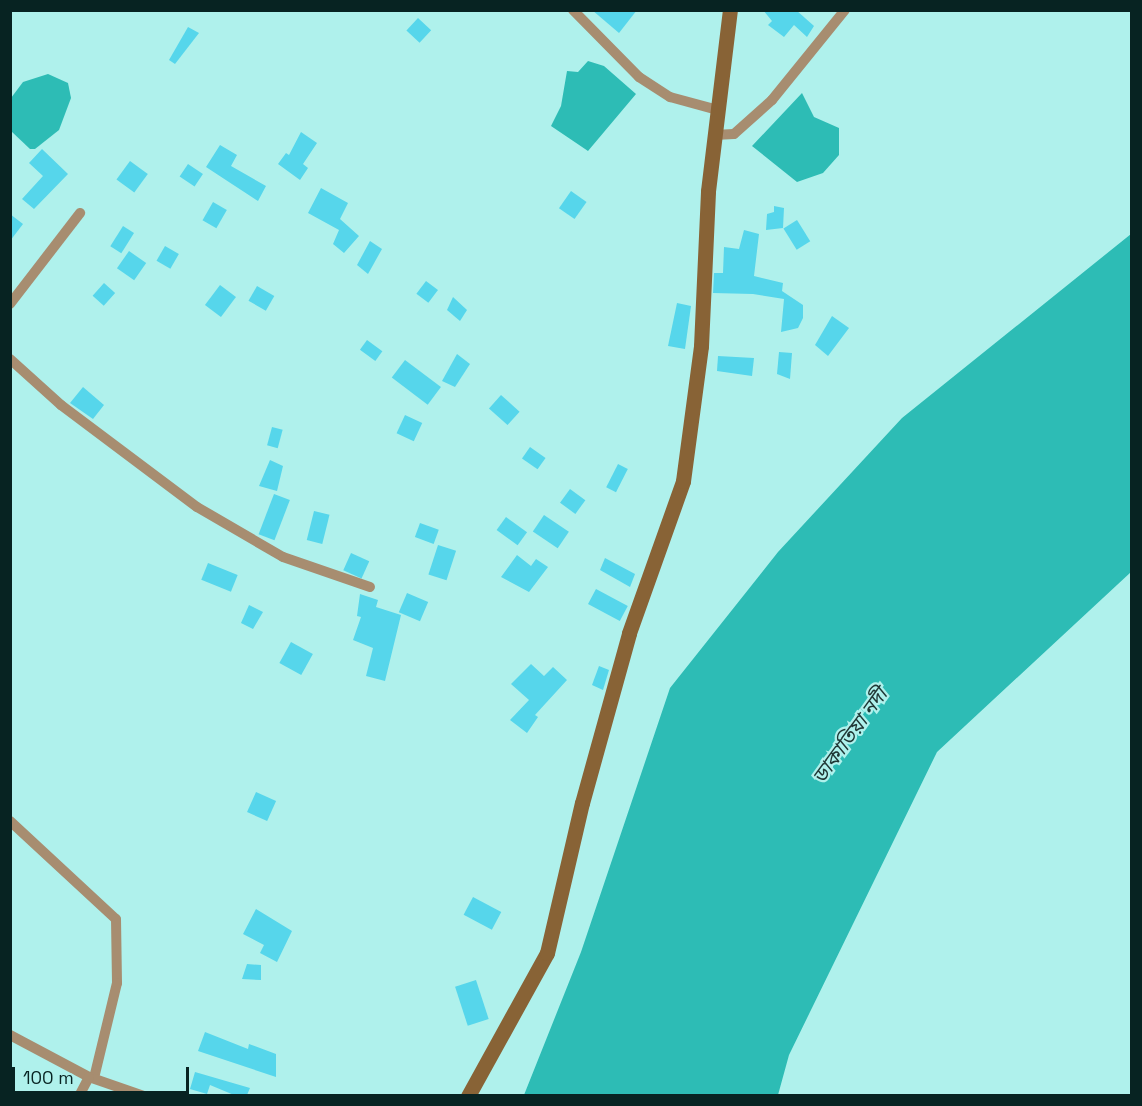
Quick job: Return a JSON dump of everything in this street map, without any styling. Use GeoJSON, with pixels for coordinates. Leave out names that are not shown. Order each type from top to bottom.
{"type":"FeatureCollection","features":[{"type":"Feature","properties":{"kind":"main road"},"geometry":{"type":"LineString","coordinates":[[468,1095],[547,953],[629,633],[683,481],[702,346],[708,191],[730,10]]}},
{"type":"Feature","properties":{"kind":"street"},"geometry":{"type":"LineString","coordinates":[[573,10],[639,77],[670,97],[718,110]]}},
{"type":"Feature","properties":{"kind":"street"},"geometry":{"type":"LineString","coordinates":[[715,135],[734,134],[772,99],[845,10]]}},
{"type":"Feature","properties":{"kind":"street"},"geometry":{"type":"LineString","coordinates":[[10,304],[80,213]]}},
{"type":"Feature","properties":{"kind":"street"},"geometry":{"type":"LineString","coordinates":[[10,359],[61,405],[197,507],[283,557],[370,587]]}},
{"type":"Feature","properties":{"kind":"street"},"geometry":{"type":"LineString","coordinates":[[10,822],[116,919],[117,982],[92,1077],[79,1095]]}},
{"type":"Feature","properties":{"kind":"street"},"geometry":{"type":"LineString","coordinates":[[10,1035],[92,1077],[144,1095]]}},
{"type":"Feature","properties":{"kind":"water"},"geometry":{"type":"Polygon","coordinates":[[[588,61],[604,66],[636,94],[588,151],[551,126],[561,106],[567,71],[578,72],[588,61]]]}},
{"type":"Feature","properties":{"kind":"water"},"geometry":{"type":"Polygon","coordinates":[[[48,74],[68,83],[71,98],[59,130],[35,149],[30,149],[11,131],[11,98],[23,82],[48,74]]]}},
{"type":"Feature","properties":{"kind":"water"},"geometry":{"type":"Polygon","coordinates":[[[802,93],[814,117],[839,128],[839,155],[823,173],[797,182],[752,146],[802,93]]]}},
{"type":"Feature","properties":{"kind":"water","name":"ডাকাতিয়া নদী"},"geometry":{"type":"Polygon","coordinates":[[[1131,234],[1131,572],[937,752],[789,1055],[778,1095],[524,1095],[581,952],[670,688],[778,552],[902,418],[1131,234]]]}},
{"type":"Feature","properties":{"kind":"building"},"geometry":{"type":"Polygon","coordinates":[[[592,10],[637,10],[619,33],[592,10]]]}},
{"type":"Feature","properties":{"kind":"building"},"geometry":{"type":"Polygon","coordinates":[[[763,10],[796,10],[814,26],[807,37],[794,25],[784,37],[768,25],[772,21],[763,10]]]}},
{"type":"Feature","properties":{"kind":"building"},"geometry":{"type":"Polygon","coordinates":[[[418,18],[431,30],[420,43],[406,30],[418,18]]]}},
{"type":"Feature","properties":{"kind":"building"},"geometry":{"type":"Polygon","coordinates":[[[188,27],[199,33],[175,64],[169,60],[188,27]]]}},
{"type":"Feature","properties":{"kind":"building"},"geometry":{"type":"Polygon","coordinates":[[[301,132],[317,143],[303,164],[308,168],[300,180],[278,164],[286,153],[289,155],[301,132]]]}},
{"type":"Feature","properties":{"kind":"building"},"geometry":{"type":"Polygon","coordinates":[[[220,145],[237,155],[231,166],[266,186],[258,201],[206,167],[220,145]]]}},
{"type":"Feature","properties":{"kind":"building"},"geometry":{"type":"Polygon","coordinates":[[[42,149],[68,174],[34,209],[22,199],[43,176],[29,163],[42,149]]]}},
{"type":"Feature","properties":{"kind":"building"},"geometry":{"type":"Polygon","coordinates":[[[130,161],[148,174],[134,193],[116,180],[130,161]]]}},
{"type":"Feature","properties":{"kind":"building"},"geometry":{"type":"Polygon","coordinates":[[[188,164],[203,174],[195,187],[180,176],[188,164]]]}},
{"type":"Feature","properties":{"kind":"building"},"geometry":{"type":"Polygon","coordinates":[[[321,188],[348,203],[340,219],[359,236],[344,253],[333,244],[339,230],[308,213],[321,188]]]}},
{"type":"Feature","properties":{"kind":"building"},"geometry":{"type":"Polygon","coordinates":[[[571,191],[587,202],[575,219],[559,208],[571,191]]]}},
{"type":"Feature","properties":{"kind":"building"},"geometry":{"type":"Polygon","coordinates":[[[213,202],[227,210],[216,228],[202,220],[213,202]]]}},
{"type":"Feature","properties":{"kind":"building"},"geometry":{"type":"Polygon","coordinates":[[[774,206],[784,208],[783,228],[766,230],[767,214],[774,212],[774,206]]]}},
{"type":"Feature","properties":{"kind":"building"},"geometry":{"type":"Polygon","coordinates":[[[10,214],[23,224],[10,241],[10,214]]]}},
{"type":"Feature","properties":{"kind":"building"},"geometry":{"type":"Polygon","coordinates":[[[797,220],[810,241],[797,250],[783,228],[797,220]]]}},
{"type":"Feature","properties":{"kind":"building"},"geometry":{"type":"Polygon","coordinates":[[[123,226],[134,233],[121,253],[110,246],[123,226]]]}},
{"type":"Feature","properties":{"kind":"building"},"geometry":{"type":"Polygon","coordinates":[[[744,230],[759,234],[754,276],[783,283],[782,291],[803,305],[803,318],[798,328],[781,332],[784,299],[753,294],[713,293],[714,273],[723,273],[724,247],[739,249],[744,230]]]}},
{"type":"Feature","properties":{"kind":"building"},"geometry":{"type":"Polygon","coordinates":[[[370,241],[382,249],[368,274],[357,265],[370,241]]]}},
{"type":"Feature","properties":{"kind":"building"},"geometry":{"type":"Polygon","coordinates":[[[165,246],[179,254],[170,269],[157,261],[165,246]]]}},
{"type":"Feature","properties":{"kind":"building"},"geometry":{"type":"Polygon","coordinates":[[[129,251],[146,263],[134,280],[117,268],[129,251]]]}},
{"type":"Feature","properties":{"kind":"building"},"geometry":{"type":"Polygon","coordinates":[[[426,281],[438,290],[428,303],[416,294],[426,281]]]}},
{"type":"Feature","properties":{"kind":"building"},"geometry":{"type":"Polygon","coordinates":[[[104,283],[115,293],[104,306],[93,296],[104,283]]]}},
{"type":"Feature","properties":{"kind":"building"},"geometry":{"type":"Polygon","coordinates":[[[220,285],[236,297],[221,317],[205,305],[220,285]]]}},
{"type":"Feature","properties":{"kind":"building"},"geometry":{"type":"Polygon","coordinates":[[[257,286],[274,296],[266,311],[248,301],[257,286]]]}},
{"type":"Feature","properties":{"kind":"building"},"geometry":{"type":"Polygon","coordinates":[[[453,297],[467,310],[460,321],[447,310],[453,297]]]}},
{"type":"Feature","properties":{"kind":"building"},"geometry":{"type":"Polygon","coordinates":[[[677,303],[691,306],[685,349],[668,346],[677,303]]]}},
{"type":"Feature","properties":{"kind":"building"},"geometry":{"type":"Polygon","coordinates":[[[832,316],[849,328],[828,356],[815,345],[832,316]]]}},
{"type":"Feature","properties":{"kind":"building"},"geometry":{"type":"Polygon","coordinates":[[[367,340],[382,351],[375,361],[360,350],[367,340]]]}},
{"type":"Feature","properties":{"kind":"building"},"geometry":{"type":"Polygon","coordinates":[[[779,352],[792,353],[790,379],[777,374],[779,352]]]}},
{"type":"Feature","properties":{"kind":"building"},"geometry":{"type":"Polygon","coordinates":[[[457,354],[470,364],[455,387],[442,381],[457,354]]]}},
{"type":"Feature","properties":{"kind":"building"},"geometry":{"type":"Polygon","coordinates":[[[718,356],[754,358],[752,376],[717,371],[718,356]]]}},
{"type":"Feature","properties":{"kind":"building"},"geometry":{"type":"Polygon","coordinates":[[[405,360],[441,387],[428,405],[392,378],[405,360]]]}},
{"type":"Feature","properties":{"kind":"building"},"geometry":{"type":"Polygon","coordinates":[[[83,387],[104,405],[93,419],[70,403],[83,387]]]}},
{"type":"Feature","properties":{"kind":"building"},"geometry":{"type":"Polygon","coordinates":[[[501,395],[520,412],[508,425],[489,408],[501,395]]]}},
{"type":"Feature","properties":{"kind":"building"},"geometry":{"type":"Polygon","coordinates":[[[405,415],[422,423],[414,441],[397,433],[405,415]]]}},
{"type":"Feature","properties":{"kind":"building"},"geometry":{"type":"Polygon","coordinates":[[[272,427],[283,430],[278,448],[267,445],[272,427]]]}},
{"type":"Feature","properties":{"kind":"building"},"geometry":{"type":"Polygon","coordinates":[[[530,447],[546,458],[538,469],[522,458],[530,447]]]}},
{"type":"Feature","properties":{"kind":"building"},"geometry":{"type":"Polygon","coordinates":[[[270,460],[283,466],[277,491],[259,486],[270,460]]]}},
{"type":"Feature","properties":{"kind":"building"},"geometry":{"type":"Polygon","coordinates":[[[618,464],[628,469],[616,492],[606,487],[618,464]]]}},
{"type":"Feature","properties":{"kind":"building"},"geometry":{"type":"Polygon","coordinates":[[[570,489],[585,500],[575,514],[560,503],[570,489]]]}},
{"type":"Feature","properties":{"kind":"building"},"geometry":{"type":"Polygon","coordinates":[[[274,494],[290,500],[274,540],[259,534],[274,494]]]}},
{"type":"Feature","properties":{"kind":"building"},"geometry":{"type":"Polygon","coordinates":[[[314,511],[330,515],[322,544],[307,540],[314,511]]]}},
{"type":"Feature","properties":{"kind":"building"},"geometry":{"type":"Polygon","coordinates":[[[544,515],[569,532],[558,548],[533,532],[544,515]]]}},
{"type":"Feature","properties":{"kind":"building"},"geometry":{"type":"Polygon","coordinates":[[[506,517],[527,532],[518,545],[497,530],[506,517]]]}},
{"type":"Feature","properties":{"kind":"building"},"geometry":{"type":"Polygon","coordinates":[[[420,523],[439,530],[434,544],[415,537],[420,523]]]}},
{"type":"Feature","properties":{"kind":"building"},"geometry":{"type":"Polygon","coordinates":[[[438,545],[456,551],[446,580],[428,574],[438,545]]]}},
{"type":"Feature","properties":{"kind":"building"},"geometry":{"type":"Polygon","coordinates":[[[351,553],[369,561],[362,578],[343,570],[351,553]]]}},
{"type":"Feature","properties":{"kind":"building"},"geometry":{"type":"Polygon","coordinates":[[[517,555],[531,566],[536,559],[548,567],[529,592],[501,577],[517,555]]]}},
{"type":"Feature","properties":{"kind":"building"},"geometry":{"type":"Polygon","coordinates":[[[605,558],[635,574],[630,587],[600,570],[605,558]]]}},
{"type":"Feature","properties":{"kind":"building"},"geometry":{"type":"Polygon","coordinates":[[[208,563],[238,575],[231,592],[201,580],[208,563]]]}},
{"type":"Feature","properties":{"kind":"building"},"geometry":{"type":"Polygon","coordinates":[[[596,589],[628,606],[620,621],[588,604],[596,589]]]}},
{"type":"Feature","properties":{"kind":"building"},"geometry":{"type":"Polygon","coordinates":[[[407,593],[428,602],[420,621],[399,612],[407,593]]]}},
{"type":"Feature","properties":{"kind":"building"},"geometry":{"type":"Polygon","coordinates":[[[360,594],[378,600],[376,607],[401,615],[385,681],[366,676],[373,648],[353,640],[361,617],[357,616],[360,594]]]}},
{"type":"Feature","properties":{"kind":"building"},"geometry":{"type":"Polygon","coordinates":[[[249,605],[263,612],[253,629],[241,623],[249,605]]]}},
{"type":"Feature","properties":{"kind":"building"},"geometry":{"type":"Polygon","coordinates":[[[291,642],[313,654],[301,675],[279,663],[291,642]]]}},
{"type":"Feature","properties":{"kind":"building"},"geometry":{"type":"Polygon","coordinates":[[[531,664],[544,676],[553,667],[567,680],[535,715],[538,717],[527,733],[510,720],[529,700],[511,684],[531,664]]]}},
{"type":"Feature","properties":{"kind":"building"},"geometry":{"type":"Polygon","coordinates":[[[599,666],[609,670],[603,690],[592,685],[599,666]]]}},
{"type":"Feature","properties":{"kind":"building"},"geometry":{"type":"Polygon","coordinates":[[[256,792],[276,801],[267,821],[247,812],[256,792]]]}},
{"type":"Feature","properties":{"kind":"building"},"geometry":{"type":"Polygon","coordinates":[[[473,897],[501,912],[492,930],[464,915],[473,897]]]}},
{"type":"Feature","properties":{"kind":"building"},"geometry":{"type":"Polygon","coordinates":[[[256,909],[292,931],[277,962],[260,953],[264,945],[243,934],[256,909]]]}},
{"type":"Feature","properties":{"kind":"building"},"geometry":{"type":"Polygon","coordinates":[[[247,964],[261,965],[261,980],[242,979],[247,964]]]}},
{"type":"Feature","properties":{"kind":"building"},"geometry":{"type":"Polygon","coordinates":[[[476,980],[489,1019],[468,1026],[455,987],[476,980]]]}},
{"type":"Feature","properties":{"kind":"building"},"geometry":{"type":"Polygon","coordinates":[[[205,1032],[248,1049],[249,1044],[276,1054],[276,1077],[198,1051],[205,1032]]]}},
{"type":"Feature","properties":{"kind":"building"},"geometry":{"type":"Polygon","coordinates":[[[195,1072],[250,1088],[247,1095],[234,1095],[210,1085],[207,1094],[190,1089],[195,1072]]]}}]}
